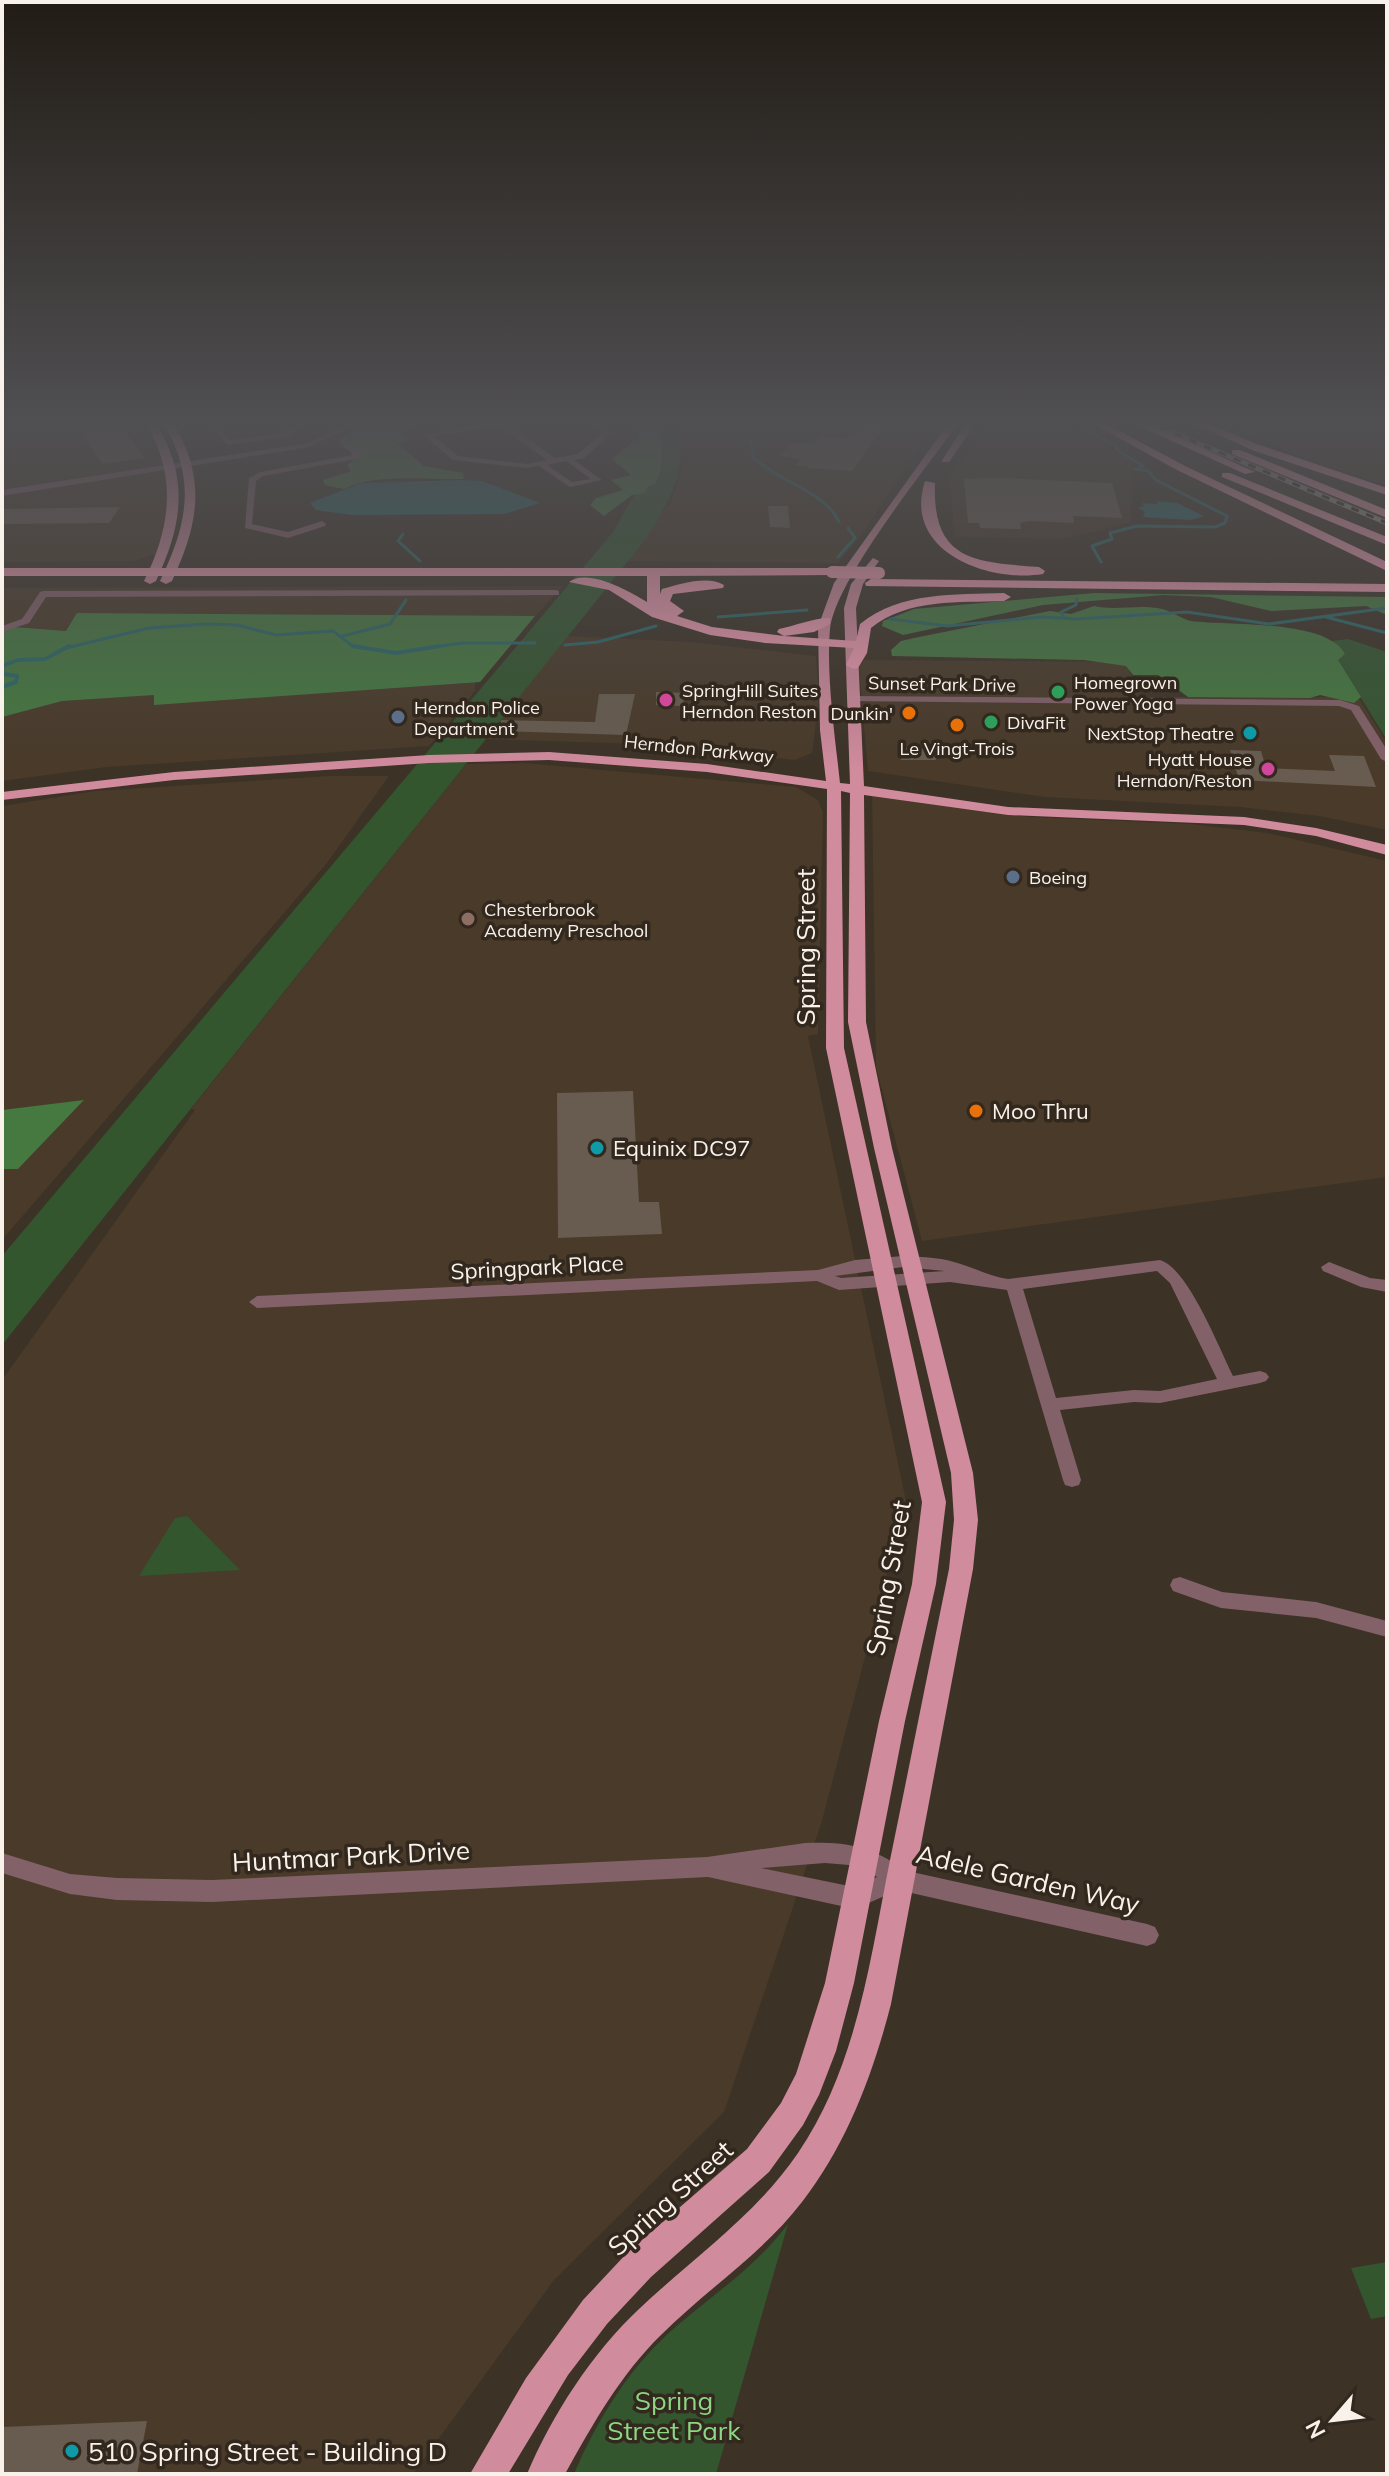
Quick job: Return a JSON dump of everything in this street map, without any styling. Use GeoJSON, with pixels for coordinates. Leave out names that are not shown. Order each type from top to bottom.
{"type":"FeatureCollection","features":[{"type":"Feature","properties":{"kind":"highway"},"geometry":{"type":"LineString","coordinates":[[934,537],[951,552],[1001,567],[1108,576]]}},
{"type":"Feature","properties":{"kind":"highway"},"geometry":{"type":"LineString","coordinates":[[1324,537],[1387,567]]}},
{"type":"Feature","properties":{"kind":"highway"},"geometry":{"type":"LineString","coordinates":[[159,576],[538,580],[649,576],[776,582]]}},
{"type":"Feature","properties":{"kind":"highway"},"geometry":{"type":"LineString","coordinates":[[647,609],[641,602],[649,576]]}},
{"type":"Feature","properties":{"kind":"highway"},"geometry":{"type":"LineString","coordinates":[[649,576],[655,604],[693,619],[826,640]]}},
{"type":"Feature","properties":{"kind":"highway"},"geometry":{"type":"LineString","coordinates":[[6,577],[1387,578]]}},
{"type":"Feature","properties":{"kind":"highway"},"geometry":{"type":"LineString","coordinates":[[693,619],[666,605],[663,595],[686,586],[834,577]]}},
{"type":"Feature","properties":{"kind":"highway"},"geometry":{"type":"LineString","coordinates":[[870,577],[1387,590]]}},
{"type":"Feature","properties":{"kind":"highway"},"geometry":{"type":"LineString","coordinates":[[538,580],[607,586],[647,609],[710,631],[852,640]]}},
{"type":"Feature","properties":{"kind":"highway"},"geometry":{"type":"LineString","coordinates":[[853,665],[860,653],[861,635],[867,624],[909,606],[1085,591],[1214,586]]}},
{"type":"Feature","properties":{"kind":"highway"},"geometry":{"type":"LineString","coordinates":[[764,632],[804,630],[825,621]]}},
{"type":"Feature","properties":{"kind":"main road"},"geometry":{"type":"LineString","coordinates":[[159,576],[170,537]]}},
{"type":"Feature","properties":{"kind":"main road"},"geometry":{"type":"LineString","coordinates":[[159,576],[181,537]]}},
{"type":"Feature","properties":{"kind":"main road","name":"Spring Street"},"geometry":{"type":"LineString","coordinates":[[545,2474],[619,2355],[658,2314],[775,2210],[807,2170],[830,2132],[866,2048],[897,1879],[953,1611],[966,1520],[962,1473],[865,1071],[857,1022],[844,782],[827,678],[825,621],[833,594],[834,577],[865,537]]}},
{"type":"Feature","properties":{"kind":"main road"},"geometry":{"type":"LineString","coordinates":[[870,577],[877,555]]}},
{"type":"Feature","properties":{"kind":"main road","name":"Spring Street"},"geometry":{"type":"LineString","coordinates":[[488,2474],[555,2361],[590,2315],[641,2263],[733,2189],[774,2141],[804,2094],[822,2042],[855,1898],[933,1520],[932,1486],[835,1048],[837,878],[852,699],[851,602],[870,577]]}},
{"type":"Feature","properties":{"kind":"main road","name":"Herndon Parkway"},"geometry":{"type":"LineString","coordinates":[[2,787],[135,770],[517,748],[690,755],[1031,813],[1244,821],[1316,832],[1387,850]]}},
{"type":"Feature","properties":{"kind":"main road","name":"Herndon Parkway"},"geometry":{"type":"LineString","coordinates":[[2,796],[165,777],[509,756],[664,764],[1014,802],[1245,812],[1387,840]]}},
{"type":"Feature","properties":{"kind":"street"},"geometry":{"type":"LineString","coordinates":[[2,629],[26,621],[43,594],[556,593]]}},
{"type":"Feature","properties":{"kind":"street","name":"Sunset Park Drive"},"geometry":{"type":"LineString","coordinates":[[852,699],[1340,703],[1355,708],[1387,759]]}},
{"type":"Feature","properties":{"kind":"street","name":"Springpark Place"},"geometry":{"type":"LineString","coordinates":[[257,1302],[819,1275],[839,1284],[884,1272],[913,1270],[1013,1284],[1160,1265],[1177,1280],[1228,1383]]}},
{"type":"Feature","properties":{"kind":"street"},"geometry":{"type":"LineString","coordinates":[[1329,1267],[1367,1283],[1387,1286]]}},
{"type":"Feature","properties":{"kind":"street"},"geometry":{"type":"LineString","coordinates":[[1013,1284],[1072,1480]]}},
{"type":"Feature","properties":{"kind":"street"},"geometry":{"type":"LineString","coordinates":[[1049,1405],[1134,1396],[1160,1397],[1260,1377]]}},
{"type":"Feature","properties":{"kind":"street"},"geometry":{"type":"LineString","coordinates":[[1180,1585],[1221,1600],[1316,1610],[1387,1629]]}},
{"type":"Feature","properties":{"kind":"street","name":"Huntmar Park Drive"},"geometry":{"type":"LineString","coordinates":[[2,1863],[70,1884],[117,1889],[212,1891],[707,1867],[755,1857],[842,1853],[864,1856]]}},
{"type":"Feature","properties":{"kind":"street"},"geometry":{"type":"LineString","coordinates":[[864,1856],[897,1879]]}},
{"type":"Feature","properties":{"kind":"street","name":"Huntmar Park Drive"},"geometry":{"type":"LineString","coordinates":[[707,1867],[855,1898]]}},
{"type":"Feature","properties":{"kind":"street"},"geometry":{"type":"LineString","coordinates":[[855,1898],[897,1879]]}},
{"type":"Feature","properties":{"kind":"street","name":"Adele Garden Way"},"geometry":{"type":"LineString","coordinates":[[897,1879],[1147,1935]]}},
{"type":"Feature","properties":{"kind":"shaded area"},"geometry":{"type":"Polygon","coordinates":[[[2,537],[162,537],[156,554],[133,561],[2,562],[2,537]]]}},
{"type":"Feature","properties":{"kind":"shaded area"},"geometry":{"type":"Polygon","coordinates":[[[645,537],[860,537],[838,563],[627,561],[645,537]]]}},
{"type":"Feature","properties":{"kind":"shaded area"},"geometry":{"type":"Polygon","coordinates":[[[955,537],[1074,537],[1064,539],[955,537]]]}},
{"type":"Feature","properties":{"kind":"shaded area"},"geometry":{"type":"Polygon","coordinates":[[[563,586],[535,616],[78,613],[66,631],[2,626],[2,588],[563,586]]]}},
{"type":"Feature","properties":{"kind":"shaded area"},"geometry":{"type":"Polygon","coordinates":[[[567,636],[690,642],[816,656],[819,697],[812,753],[795,760],[641,744],[486,739],[567,636]]]}},
{"type":"Feature","properties":{"kind":"shaded area"},"geometry":{"type":"Polygon","coordinates":[[[864,660],[1125,662],[1142,697],[1358,697],[1387,743],[1387,830],[1319,816],[1239,807],[1044,797],[868,771],[859,665],[864,660]]]}},
{"type":"Feature","properties":{"kind":"shaded area"},"geometry":{"type":"Polygon","coordinates":[[[475,672],[475,691],[429,746],[107,767],[2,781],[2,714],[70,698],[475,672]]]}},
{"type":"Feature","properties":{"kind":"shaded area"},"geometry":{"type":"Polygon","coordinates":[[[524,763],[796,787],[818,800],[823,812],[818,1034],[808,1036],[906,1501],[822,1821],[724,2112],[554,2280],[413,2474],[2,2474],[2,1380],[195,1110],[191,1109],[466,764],[524,763]]]}},
{"type":"Feature","properties":{"kind":"shaded area"},"geometry":{"type":"Polygon","coordinates":[[[328,776],[389,776],[327,863],[2,1240],[2,1169],[18,1169],[83,1101],[2,1110],[2,806],[95,791],[328,776]]]}},
{"type":"Feature","properties":{"kind":"shaded area"},"geometry":{"type":"Polygon","coordinates":[[[872,794],[1030,817],[1191,824],[1268,833],[1387,861],[1387,1177],[922,1241],[876,1067],[872,794]]]}},
{"type":"Feature","properties":{"kind":"green space"},"geometry":{"type":"Polygon","coordinates":[[[609,537],[647,537],[2,1345],[2,1256],[609,537]]]}},
{"type":"Feature","properties":{"kind":"green space"},"geometry":{"type":"Polygon","coordinates":[[[1094,593],[1387,597],[1387,615],[1366,606],[1271,611],[1211,597],[1163,595],[1043,605],[903,635],[882,626],[883,621],[914,609],[1094,593]]]}},
{"type":"Feature","properties":{"kind":"green space"},"geometry":{"type":"Polygon","coordinates":[[[1094,606],[1154,608],[1191,621],[1275,626],[1318,635],[1335,643],[1345,654],[1338,660],[1361,697],[1354,703],[1320,695],[1310,698],[1188,697],[1158,675],[1133,675],[1126,666],[1084,660],[892,656],[891,650],[901,641],[1050,611],[1071,614],[1094,606]]]}},
{"type":"Feature","properties":{"kind":"green space"},"geometry":{"type":"Polygon","coordinates":[[[77,613],[535,616],[480,682],[154,705],[154,695],[62,701],[2,717],[2,626],[66,631],[77,613]]]}},
{"type":"Feature","properties":{"kind":"green space"},"geometry":{"type":"Polygon","coordinates":[[[1348,639],[1387,652],[1387,740],[1337,659],[1345,654],[1332,641],[1348,639]]]}},
{"type":"Feature","properties":{"kind":"green space"},"geometry":{"type":"Polygon","coordinates":[[[84,1100],[18,1169],[2,1169],[2,1110],[84,1100]]]}},
{"type":"Feature","properties":{"kind":"green space"},"geometry":{"type":"Polygon","coordinates":[[[187,1516],[240,1570],[139,1576],[175,1518],[187,1516]]]}},
{"type":"Feature","properties":{"kind":"green space","name":"Spring Street Park"},"geometry":{"type":"Polygon","coordinates":[[[788,2224],[716,2474],[574,2474],[605,2412],[646,2356],[750,2265],[788,2224]]]}},
{"type":"Feature","properties":{"kind":"green space"},"geometry":{"type":"Polygon","coordinates":[[[1387,2262],[1387,2316],[1371,2319],[1351,2268],[1387,2262]]]}},
{"type":"Feature","properties":{"kind":"building"},"geometry":{"type":"Polygon","coordinates":[[[656,692],[686,693],[682,706],[656,705],[656,692]]]}},
{"type":"Feature","properties":{"kind":"building"},"geometry":{"type":"Polygon","coordinates":[[[599,694],[635,694],[626,735],[500,731],[501,720],[595,722],[599,694]]]}},
{"type":"Feature","properties":{"kind":"building"},"geometry":{"type":"Polygon","coordinates":[[[899,748],[935,749],[936,760],[901,760],[899,748]]]}},
{"type":"Feature","properties":{"kind":"building","name":"Hyatt House Herndon/Reston"},"geometry":{"type":"Polygon","coordinates":[[[1230,750],[1261,751],[1266,768],[1335,771],[1329,755],[1364,756],[1376,787],[1239,780],[1230,750]]]}},
{"type":"Feature","properties":{"kind":"building","name":"Equinix DC97"},"geometry":{"type":"Polygon","coordinates":[[[633,1091],[639,1202],[659,1202],[662,1234],[558,1238],[557,1093],[633,1091]]]}},
{"type":"Feature","properties":{"kind":"building","name":"510 Spring Street - Building D"},"geometry":{"type":"Polygon","coordinates":[[[147,2421],[137,2474],[2,2474],[2,2427],[147,2421]]]}},
{"type":"Feature","properties":{"kind":"waterway"},"geometry":{"type":"LineString","coordinates":[[401,537],[398,541],[420,561]]}},
{"type":"Feature","properties":{"kind":"waterway"},"geometry":{"type":"LineString","coordinates":[[838,557],[854,537]]}},
{"type":"Feature","properties":{"kind":"waterway"},"geometry":{"type":"LineString","coordinates":[[1101,562],[1092,546],[1112,539],[1111,537]]}},
{"type":"Feature","properties":{"kind":"waterway"},"geometry":{"type":"LineString","coordinates":[[1064,617],[1061,612],[1076,605],[1077,599]]}},
{"type":"Feature","properties":{"kind":"waterway"},"geometry":{"type":"LineString","coordinates":[[343,636],[390,624],[406,600]]}},
{"type":"Feature","properties":{"kind":"waterway"},"geometry":{"type":"LineString","coordinates":[[890,619],[947,626],[1041,617],[1077,619],[1187,612],[1269,624],[1387,608]]}},
{"type":"Feature","properties":{"kind":"waterway"},"geometry":{"type":"LineString","coordinates":[[718,617],[807,610]]}},
{"type":"Feature","properties":{"kind":"waterway"},"geometry":{"type":"LineString","coordinates":[[1326,617],[1387,633]]}},
{"type":"Feature","properties":{"kind":"waterway"},"geometry":{"type":"LineString","coordinates":[[66,648],[149,628],[207,624],[237,625],[276,635],[333,631],[354,647],[364,648]]}},
{"type":"Feature","properties":{"kind":"waterway"},"geometry":{"type":"LineString","coordinates":[[565,645],[598,642],[656,626]]}},
{"type":"Feature","properties":{"kind":"waterway"},"geometry":{"type":"LineString","coordinates":[[430,648],[463,643],[535,643]]}},
{"type":"Feature","properties":{"kind":"waterway"},"geometry":{"type":"LineString","coordinates":[[2,687],[16,682],[17,676],[3,674],[2,666],[18,660],[45,659],[69,646]]}},
{"type":"Feature","properties":{"kind":"waterway"},"geometry":{"type":"LineString","coordinates":[[353,646],[396,653],[430,648]]}},
{"type":"Feature","properties":{"kind":"waterway"},"geometry":{"type":"LineString","coordinates":[[430,648],[440,646]]}},
{"type":"Feature","properties":{"kind":"place","name":"Homegrown Power Yoga"},"geometry":{"type":"Point","coordinates":[1058,692]}},
{"type":"Feature","properties":{"kind":"place","name":"SpringHill Suites Herndon Reston"},"geometry":{"type":"Point","coordinates":[666,700]}},
{"type":"Feature","properties":{"kind":"place","name":"Dunkin'"},"geometry":{"type":"Point","coordinates":[909,713]}},
{"type":"Feature","properties":{"kind":"place","name":"Herndon Police Department"},"geometry":{"type":"Point","coordinates":[398,717]}},
{"type":"Feature","properties":{"kind":"place","name":"DivaFit"},"geometry":{"type":"Point","coordinates":[991,722]}},
{"type":"Feature","properties":{"kind":"place","name":"Le Vingt-Trois"},"geometry":{"type":"Point","coordinates":[957,725]}},
{"type":"Feature","properties":{"kind":"place","name":"NextStop Theatre"},"geometry":{"type":"Point","coordinates":[1250,733]}},
{"type":"Feature","properties":{"kind":"place","name":"Hyatt House Herndon/Reston"},"geometry":{"type":"Point","coordinates":[1268,769]}},
{"type":"Feature","properties":{"kind":"place","name":"Boeing"},"geometry":{"type":"Point","coordinates":[1013,877]}},
{"type":"Feature","properties":{"kind":"place","name":"Chesterbrook Academy Preschool"},"geometry":{"type":"Point","coordinates":[468,919]}},
{"type":"Feature","properties":{"kind":"place","name":"Moo Thru"},"geometry":{"type":"Point","coordinates":[976,1111]}},
{"type":"Feature","properties":{"kind":"place","name":"Equinix DC97"},"geometry":{"type":"Point","coordinates":[597,1148]}},
{"type":"Feature","properties":{"kind":"place","name":"510 Spring Street - Building D"},"geometry":{"type":"Point","coordinates":[72,2451]}}]}
